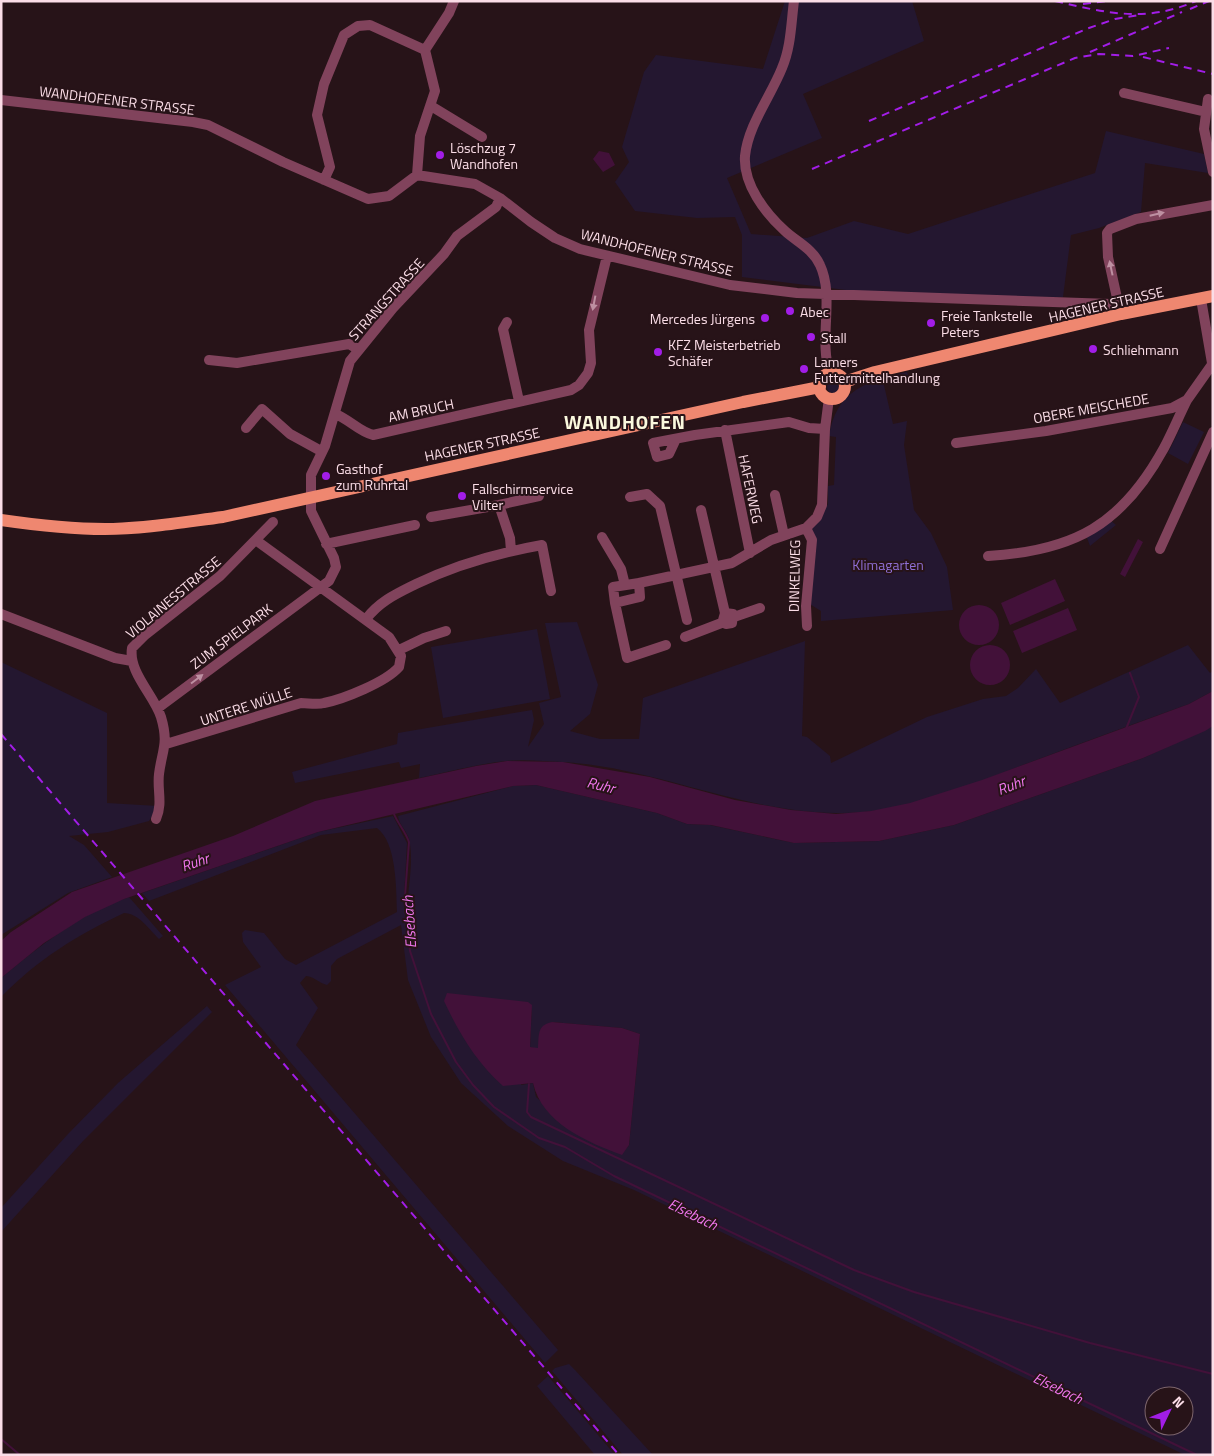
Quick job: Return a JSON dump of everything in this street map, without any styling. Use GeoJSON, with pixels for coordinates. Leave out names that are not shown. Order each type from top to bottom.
{"type":"FeatureCollection","features":[{"type":"Feature","properties":{"kind":"main road","name":"HAGENER STRASSE"},"geometry":{"type":"LineString","coordinates":[[844,382],[875,372],[1121,314],[1207,298]]}},
{"type":"Feature","properties":{"kind":"main road"},"geometry":{"type":"LineString","coordinates":[[830,374],[840,376],[844,382],[843,392],[834,399],[822,394],[820,387],[823,377],[830,374]]}},
{"type":"Feature","properties":{"kind":"main road","name":"HAGENER STRASSE"},"geometry":{"type":"LineString","coordinates":[[1,520],[72,528],[133,528],[223,516],[742,402],[820,387]]}},
{"type":"Feature","properties":{"kind":"street"},"geometry":{"type":"LineString","coordinates":[[417,175],[420,136],[435,91],[425,50],[449,13],[454,1]]}},
{"type":"Feature","properties":{"kind":"street"},"geometry":{"type":"LineString","coordinates":[[794,1],[788,50],[782,68],[749,138],[745,156],[747,175],[754,192],[769,214],[785,231],[814,255],[825,279],[824,342],[830,374]]}},
{"type":"Feature","properties":{"kind":"street"},"geometry":{"type":"LineString","coordinates":[[324,180],[330,167],[319,126],[318,108],[328,72],[344,35],[358,26],[370,26],[425,50]]}},
{"type":"Feature","properties":{"kind":"street"},"geometry":{"type":"LineString","coordinates":[[1124,93],[1206,112]]}},
{"type":"Feature","properties":{"kind":"street"},"geometry":{"type":"LineString","coordinates":[[1208,98],[1204,129],[1213,172]]}},
{"type":"Feature","properties":{"kind":"street","name":"WANDHOFENER STRASSE"},"geometry":{"type":"LineString","coordinates":[[1,100],[200,124],[359,196],[379,199],[390,196],[417,175],[475,184],[500,198],[530,222],[556,238],[580,249],[730,285],[826,294],[1111,304],[1117,298],[1108,257],[1108,233],[1110,229],[1136,219],[1213,205]]}},
{"type":"Feature","properties":{"kind":"street"},"geometry":{"type":"LineString","coordinates":[[431,106],[482,137]]}},
{"type":"Feature","properties":{"kind":"street","name":"STRANGSTRASSE"},"geometry":{"type":"LineString","coordinates":[[310,497],[311,475],[335,414],[350,361],[393,308],[439,260],[457,236],[496,207],[500,198]]}},
{"type":"Feature","properties":{"kind":"street","name":"AM BRUCH"},"geometry":{"type":"LineString","coordinates":[[335,414],[346,418],[362,432],[373,435],[571,390],[579,385],[588,373],[591,363],[589,330],[607,256]]}},
{"type":"Feature","properties":{"kind":"street","name":"HAGENER STRASSE"},"geometry":{"type":"LineString","coordinates":[[1207,298],[1212,367]]}},
{"type":"Feature","properties":{"kind":"street"},"geometry":{"type":"LineString","coordinates":[[507,322],[503,329],[519,401]]}},
{"type":"Feature","properties":{"kind":"street"},"geometry":{"type":"LineString","coordinates":[[208,360],[237,363],[349,344],[359,350]]}},
{"type":"Feature","properties":{"kind":"street"},"geometry":{"type":"LineString","coordinates":[[988,556],[1034,552],[1063,544],[1085,535],[1109,517],[1126,502],[1149,474],[1165,447],[1187,400],[1212,367]]}},
{"type":"Feature","properties":{"kind":"street"},"geometry":{"type":"LineString","coordinates":[[666,645],[627,658],[613,587],[732,563],[784,535],[806,528],[817,517],[822,505],[825,429],[829,398]]}},
{"type":"Feature","properties":{"kind":"street","name":"OBERE MEISCHEDE"},"geometry":{"type":"LineString","coordinates":[[956,443],[1104,421],[1172,408],[1187,400]]}},
{"type":"Feature","properties":{"kind":"street"},"geometry":{"type":"LineString","coordinates":[[246,428],[262,409],[290,434],[321,451]]}},
{"type":"Feature","properties":{"kind":"street"},"geometry":{"type":"LineString","coordinates":[[676,439],[725,430],[789,422],[809,428],[825,429]]}},
{"type":"Feature","properties":{"kind":"street","name":"HAFERWEG"},"geometry":{"type":"LineString","coordinates":[[725,430],[750,553]]}},
{"type":"Feature","properties":{"kind":"street"},"geometry":{"type":"LineString","coordinates":[[1160,549],[1213,432]]}},
{"type":"Feature","properties":{"kind":"street"},"geometry":{"type":"LineString","coordinates":[[630,497],[647,494],[660,506],[678,574],[687,620]]}},
{"type":"Feature","properties":{"kind":"street"},"geometry":{"type":"LineString","coordinates":[[775,495],[784,535]]}},
{"type":"Feature","properties":{"kind":"street"},"geometry":{"type":"LineString","coordinates":[[431,517],[539,496]]}},
{"type":"Feature","properties":{"kind":"street"},"geometry":{"type":"LineString","coordinates":[[310,497],[310,510],[334,558],[336,567],[329,581],[321,586]]}},
{"type":"Feature","properties":{"kind":"street"},"geometry":{"type":"LineString","coordinates":[[499,505],[511,551]]}},
{"type":"Feature","properties":{"kind":"street"},"geometry":{"type":"LineString","coordinates":[[701,510],[714,568],[728,617]]}},
{"type":"Feature","properties":{"kind":"street","name":"VIOLAINESSTRASSE"},"geometry":{"type":"LineString","coordinates":[[156,818],[161,807],[159,773],[166,744],[158,708],[132,661],[132,651],[135,644],[200,594],[257,541],[272,522]]}},
{"type":"Feature","properties":{"kind":"street"},"geometry":{"type":"LineString","coordinates":[[326,544],[415,525]]}},
{"type":"Feature","properties":{"kind":"street","name":"DINKELWEG"},"geometry":{"type":"LineString","coordinates":[[806,528],[812,540],[806,606],[807,626]]}},
{"type":"Feature","properties":{"kind":"street"},"geometry":{"type":"LineString","coordinates":[[602,537],[621,569],[625,586]]}},
{"type":"Feature","properties":{"kind":"street"},"geometry":{"type":"LineString","coordinates":[[257,541],[366,619],[389,637],[399,650],[424,638],[446,631]]}},
{"type":"Feature","properties":{"kind":"street"},"geometry":{"type":"LineString","coordinates":[[366,619],[384,600],[450,568],[511,551],[542,545],[551,591]]}},
{"type":"Feature","properties":{"kind":"street"},"geometry":{"type":"LineString","coordinates":[[615,603],[640,597],[639,582]]}},
{"type":"Feature","properties":{"kind":"street","name":"ZUM SPIELPARK"},"geometry":{"type":"LineString","coordinates":[[158,708],[321,586]]}},
{"type":"Feature","properties":{"kind":"street"},"geometry":{"type":"LineString","coordinates":[[686,637],[728,617],[760,608]]}},
{"type":"Feature","properties":{"kind":"street"},"geometry":{"type":"LineString","coordinates":[[1,614],[115,658],[132,661]]}},
{"type":"Feature","properties":{"kind":"street","name":"UNTERE WÜLLE"},"geometry":{"type":"LineString","coordinates":[[166,744],[301,703],[322,704],[342,697],[395,672],[401,661],[399,650]]}},
{"type":"Feature","properties":{"kind":"green space"},"geometry":{"type":"Polygon","coordinates":[[[785,1],[912,1],[924,41],[803,94],[822,138],[727,178],[751,234],[807,238],[854,221],[908,234],[1095,173],[1106,131],[1204,154],[1208,173],[1145,163],[1141,212],[1099,228],[1071,235],[1063,297],[894,296],[742,277],[742,235],[735,217],[697,218],[635,211],[615,182],[629,162],[622,147],[644,72],[656,55],[763,69],[785,1]]]}},
{"type":"Feature","properties":{"kind":"green space","name":"Klimagarten"},"geometry":{"type":"Polygon","coordinates":[[[907,372],[908,375],[883,381],[893,424],[907,421],[904,445],[914,510],[931,533],[947,567],[953,610],[821,621],[821,611],[808,603],[811,529],[828,504],[828,486],[834,485],[836,437],[829,436],[833,421],[838,408],[855,391],[878,379],[907,372]]]}},
{"type":"Feature","properties":{"kind":"green space"},"geometry":{"type":"Polygon","coordinates":[[[831,381],[835,381],[839,387],[835,393],[831,393],[827,389],[827,385],[831,381]]]}},
{"type":"Feature","properties":{"kind":"green space"},"geometry":{"type":"Polygon","coordinates":[[[1183,422],[1204,432],[1188,464],[1168,453],[1183,422]]]}},
{"type":"Feature","properties":{"kind":"green space"},"geometry":{"type":"Polygon","coordinates":[[[1109,519],[1116,525],[1090,546],[1086,535],[1109,519]]]}},
{"type":"Feature","properties":{"kind":"green space"},"geometry":{"type":"Polygon","coordinates":[[[577,622],[598,685],[590,714],[570,731],[600,739],[639,739],[643,698],[805,641],[802,736],[807,737],[830,756],[831,763],[927,717],[983,699],[1006,696],[1018,688],[1036,669],[1060,703],[1188,645],[1210,673],[1213,671],[1213,691],[1189,704],[965,787],[913,803],[861,812],[801,811],[732,798],[631,772],[562,762],[519,760],[495,762],[419,778],[420,764],[401,768],[399,762],[295,783],[292,772],[397,744],[398,733],[532,710],[534,720],[528,747],[544,724],[539,703],[561,697],[545,623],[577,622]]]}},
{"type":"Feature","properties":{"kind":"green space"},"geometry":{"type":"Polygon","coordinates":[[[537,629],[550,699],[443,718],[431,647],[537,629]]]}},
{"type":"Feature","properties":{"kind":"green space"},"geometry":{"type":"Polygon","coordinates":[[[1,662],[107,713],[107,803],[158,806],[149,821],[108,832],[69,836],[84,845],[112,877],[68,893],[1,935],[1,662]]]}},
{"type":"Feature","properties":{"kind":"green space"},"geometry":{"type":"Polygon","coordinates":[[[1213,726],[1213,1455],[1185,1455],[1145,1436],[1194,1436],[1194,1386],[1144,1386],[1144,1435],[634,1190],[563,1161],[508,1126],[461,1083],[431,1037],[408,980],[401,925],[337,959],[331,966],[331,981],[327,985],[306,976],[300,983],[318,1008],[296,1045],[558,1350],[545,1363],[225,985],[261,967],[243,942],[242,933],[245,930],[264,933],[285,959],[296,965],[397,912],[396,879],[392,855],[384,835],[377,828],[321,835],[149,901],[142,893],[318,832],[393,816],[407,843],[404,897],[406,923],[408,922],[411,854],[409,840],[398,816],[513,786],[536,785],[657,813],[687,824],[710,825],[794,843],[879,841],[954,825],[1143,758],[1213,726]],[[532,1005],[521,1085],[533,1083],[536,1097],[577,1134],[622,1154],[629,1145],[640,1034],[622,1028],[552,1022],[538,1049],[530,1047],[532,1005]]]}},
{"type":"Feature","properties":{"kind":"green space"},"geometry":{"type":"Polygon","coordinates":[[[129,897],[163,936],[159,939],[139,919],[124,913],[58,949],[29,971],[1,997],[1,978],[31,954],[77,921],[129,897]]]}},
{"type":"Feature","properties":{"kind":"green space"},"geometry":{"type":"Polygon","coordinates":[[[207,1006],[212,1012],[83,1141],[1,1232],[1,1208],[68,1134],[118,1083],[207,1006]]]}},
{"type":"Feature","properties":{"kind":"green space"},"geometry":{"type":"Polygon","coordinates":[[[569,1364],[653,1455],[623,1455],[552,1371],[555,1368],[569,1364]]]}},
{"type":"Feature","properties":{"kind":"green space"},"geometry":{"type":"Polygon","coordinates":[[[548,1376],[615,1455],[595,1455],[537,1386],[548,1376]]]}},
{"type":"Feature","properties":{"kind":"water"},"geometry":{"type":"Polygon","coordinates":[[[599,151],[609,153],[615,165],[603,172],[593,159],[599,151]]]}},
{"type":"Feature","properties":{"kind":"water"},"geometry":{"type":"Polygon","coordinates":[[[1138,539],[1143,542],[1125,577],[1120,574],[1138,539]]]}},
{"type":"Feature","properties":{"kind":"water"},"geometry":{"type":"Polygon","coordinates":[[[1055,579],[1065,601],[1010,625],[1001,603],[1055,579]]]}},
{"type":"Feature","properties":{"kind":"water"},"geometry":{"type":"Polygon","coordinates":[[[979,605],[993,611],[999,625],[993,639],[979,645],[965,639],[959,625],[965,611],[979,605]]]}},
{"type":"Feature","properties":{"kind":"water"},"geometry":{"type":"Polygon","coordinates":[[[1068,608],[1077,630],[1022,653],[1013,631],[1068,608]]]}},
{"type":"Feature","properties":{"kind":"water"},"geometry":{"type":"Polygon","coordinates":[[[990,645],[1004,651],[1010,665],[1004,679],[990,685],[976,679],[970,665],[976,651],[990,645]]]}},
{"type":"Feature","properties":{"kind":"water","name":"Ruhr"},"geometry":{"type":"Polygon","coordinates":[[[1213,691],[1213,726],[1205,731],[1143,758],[954,825],[879,841],[794,843],[711,825],[687,824],[657,813],[536,785],[513,786],[318,832],[124,899],[85,917],[44,943],[1,978],[1,941],[11,932],[72,892],[233,836],[315,801],[507,761],[563,762],[650,777],[735,800],[791,810],[836,814],[871,811],[910,803],[982,780],[1189,704],[1213,691]]]}},
{"type":"Feature","properties":{"kind":"water"},"geometry":{"type":"Polygon","coordinates":[[[447,993],[528,1002],[532,1005],[530,1047],[538,1048],[541,1028],[547,1023],[552,1022],[622,1028],[640,1034],[629,1145],[622,1155],[581,1137],[556,1120],[538,1097],[533,1083],[503,1086],[493,1077],[462,1036],[444,1001],[447,993]]]}},
{"type":"Feature","properties":{"kind":"waterway"},"geometry":{"type":"LineString","coordinates":[[1126,729],[1139,697],[1130,673]]}},
{"type":"Feature","properties":{"kind":"waterway","name":"Elsebach"},"geometry":{"type":"LineString","coordinates":[[394,814],[409,842],[405,896],[410,951],[431,1014],[456,1062],[473,1085],[494,1107],[539,1138],[565,1147],[614,1176],[1197,1455]]}},
{"type":"Feature","properties":{"kind":"waterway"},"geometry":{"type":"LineString","coordinates":[[529,1084],[527,1112],[531,1117],[854,1270],[914,1292],[1090,1343],[1213,1374]]}},
{"type":"Feature","properties":{"kind":"waterway"},"geometry":{"type":"LineString","coordinates":[[1,1439],[20,1455]]}},
{"type":"Feature","properties":{"kind":"railway"},"geometry":{"type":"LineString","coordinates":[[1055,1],[1126,14],[1160,12],[1196,1]]}},
{"type":"Feature","properties":{"kind":"railway"},"geometry":{"type":"LineString","coordinates":[[1083,4],[1108,1]]}},
{"type":"Feature","properties":{"kind":"railway"},"geometry":{"type":"LineString","coordinates":[[1190,9],[1209,1]]}},
{"type":"Feature","properties":{"kind":"railway"},"geometry":{"type":"LineString","coordinates":[[1090,52],[1182,12]]}},
{"type":"Feature","properties":{"kind":"railway"},"geometry":{"type":"LineString","coordinates":[[869,121],[1089,28],[1115,19],[1139,15]]}},
{"type":"Feature","properties":{"kind":"railway"},"geometry":{"type":"LineString","coordinates":[[812,169],[1075,58],[1099,54],[1133,56],[1169,48]]}},
{"type":"Feature","properties":{"kind":"railway"},"geometry":{"type":"LineString","coordinates":[[1143,57],[1213,74]]}},
{"type":"Feature","properties":{"kind":"railway"},"geometry":{"type":"LineString","coordinates":[[1,734],[619,1455]]}},
{"type":"Feature","properties":{"kind":"place","name":"Löschzug 7 Wandhofen"},"geometry":{"type":"Point","coordinates":[440,155]}},
{"type":"Feature","properties":{"kind":"place","name":"Abec"},"geometry":{"type":"Point","coordinates":[790,311]}},
{"type":"Feature","properties":{"kind":"place","name":"Mercedes Jürgens"},"geometry":{"type":"Point","coordinates":[765,318]}},
{"type":"Feature","properties":{"kind":"place","name":"Freie Tankstelle Peters"},"geometry":{"type":"Point","coordinates":[931,323]}},
{"type":"Feature","properties":{"kind":"place","name":"Stall"},"geometry":{"type":"Point","coordinates":[811,337]}},
{"type":"Feature","properties":{"kind":"place","name":"Schliehmann"},"geometry":{"type":"Point","coordinates":[1093,349]}},
{"type":"Feature","properties":{"kind":"place","name":"KFZ Meisterbetrieb Schäfer"},"geometry":{"type":"Point","coordinates":[658,352]}},
{"type":"Feature","properties":{"kind":"place","name":"Lamers Futtermittelhandlung"},"geometry":{"type":"Point","coordinates":[804,369]}},
{"type":"Feature","properties":{"kind":"place","name":"Gasthof zum Ruhrtal"},"geometry":{"type":"Point","coordinates":[326,476]}},
{"type":"Feature","properties":{"kind":"place","name":"Fallschirmservice Vilter"},"geometry":{"type":"Point","coordinates":[462,496]}},
{"type":"Feature","properties":{"kind":"district","name":"WANDHOFEN"},"geometry":{"type":"Point","coordinates":[625,421]}}]}
